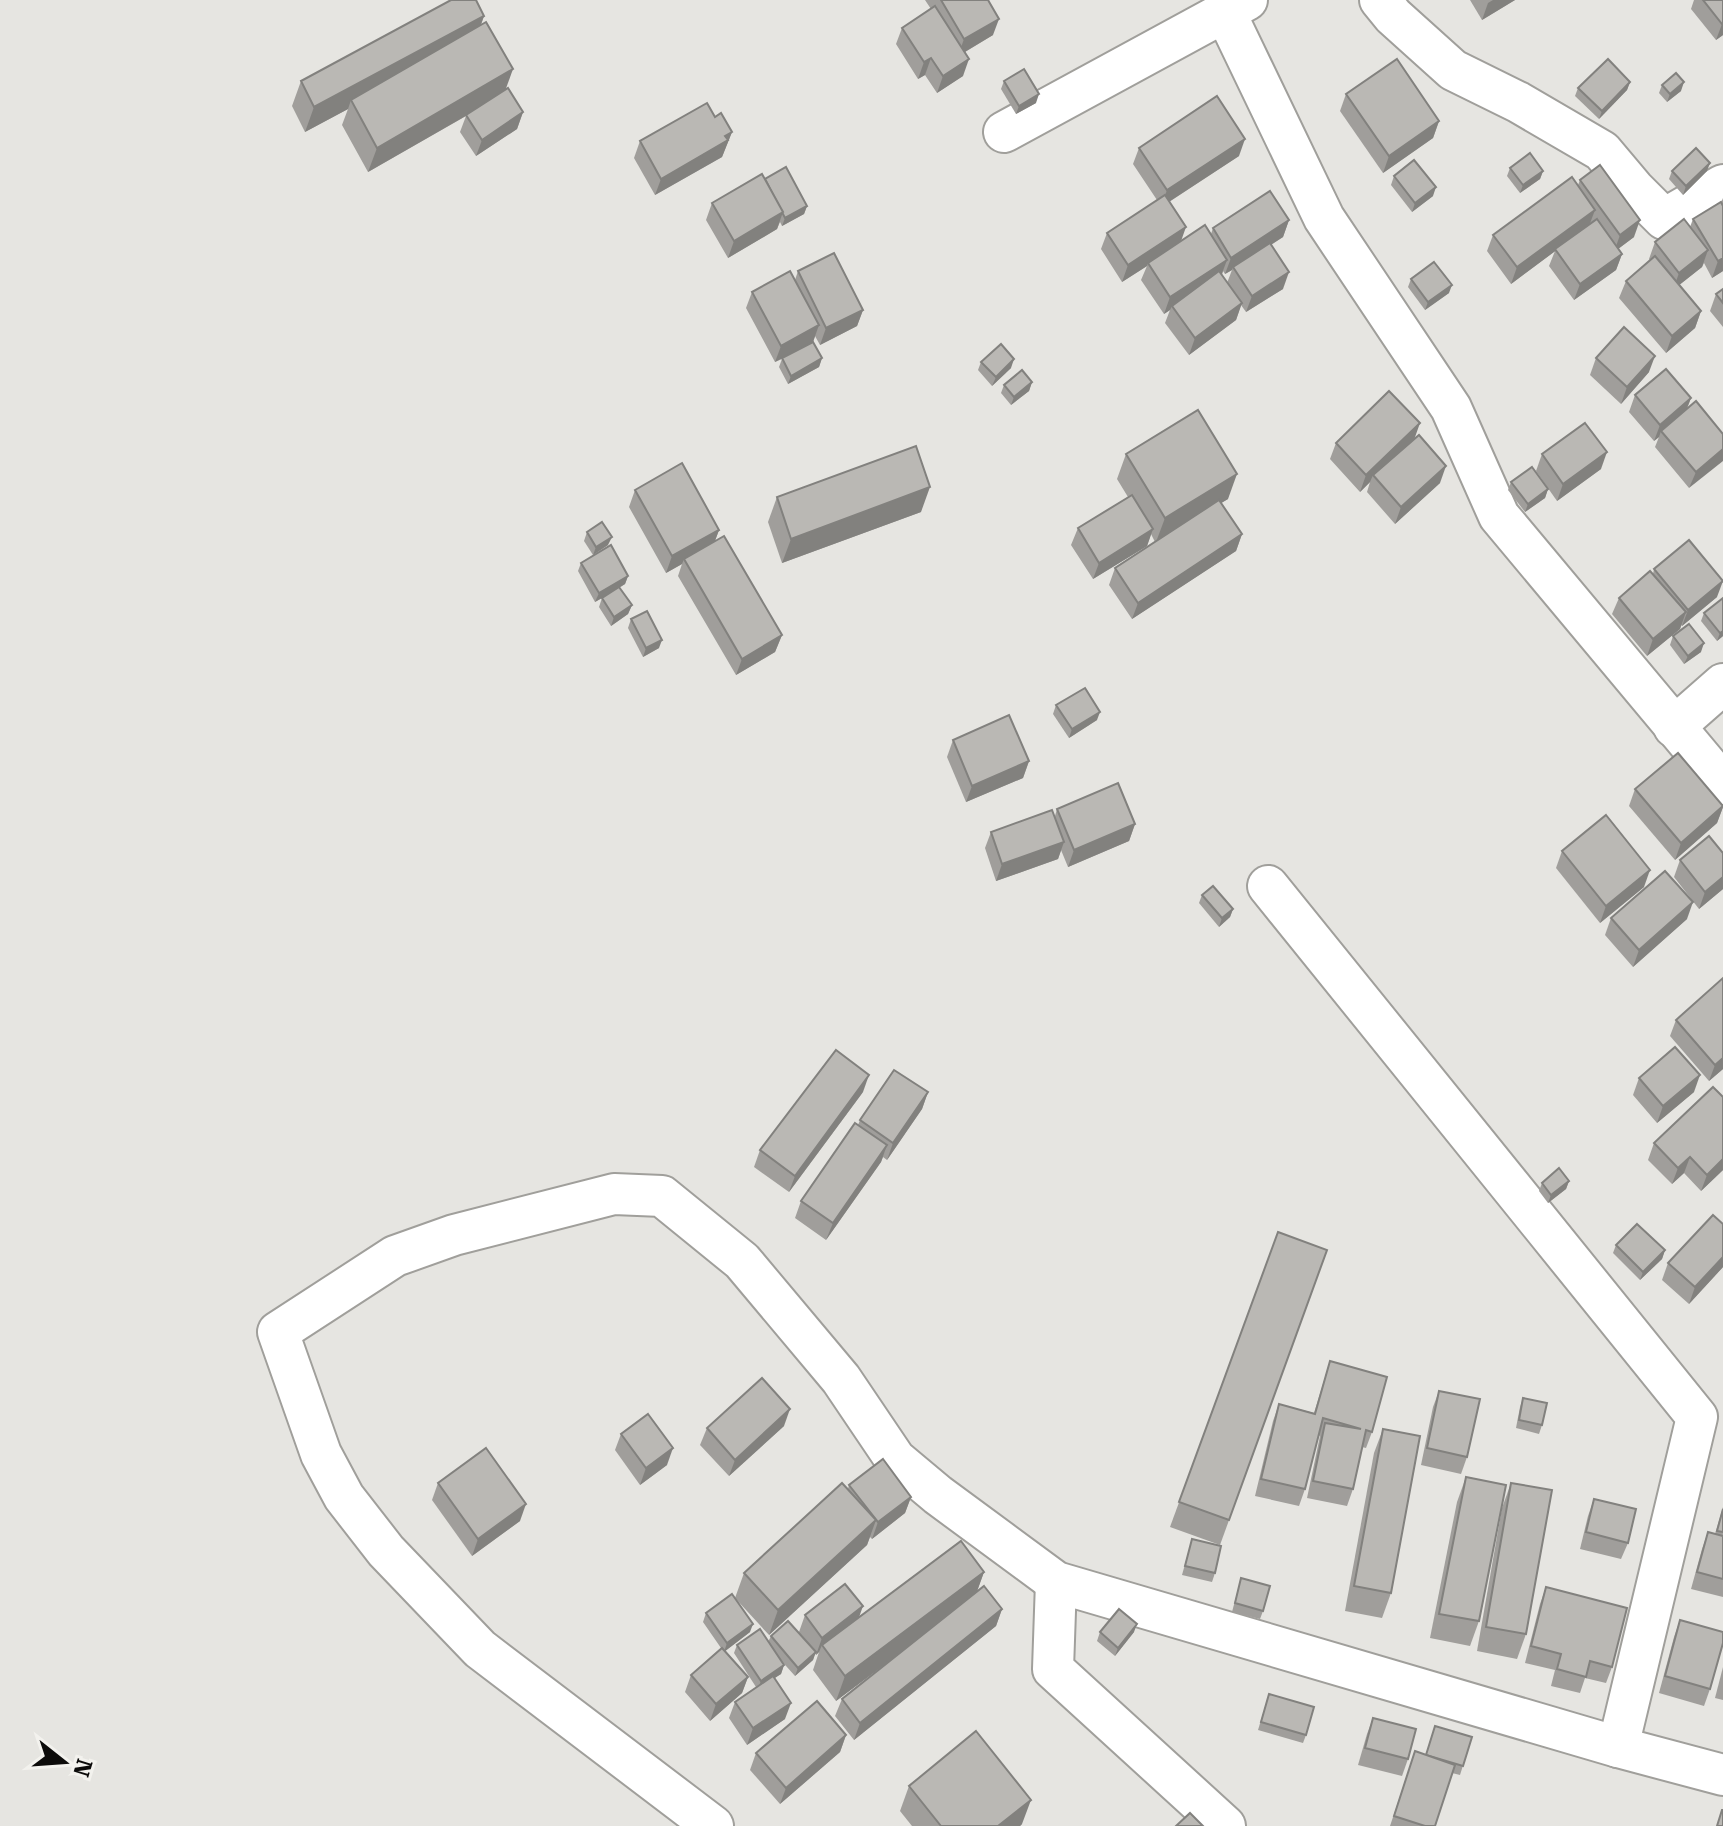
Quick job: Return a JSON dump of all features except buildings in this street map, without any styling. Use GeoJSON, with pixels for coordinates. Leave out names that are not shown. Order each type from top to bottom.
{"type":"FeatureCollection","features":[{"type":"Feature","properties":{"kind":"street"},"geometry":{"type":"LineString","coordinates":[[1380,0],[1393,16],[1453,70],[1518,102],[1602,151],[1664,219],[1723,185]]}},
{"type":"Feature","properties":{"kind":"street"},"geometry":{"type":"LineString","coordinates":[[1004,132],[1236,6],[1324,218],[1451,408],[1499,516],[1723,784]]}},
{"type":"Feature","properties":{"kind":"street"},"geometry":{"type":"LineString","coordinates":[[1674,727],[1723,684]]}},
{"type":"Feature","properties":{"kind":"street"},"geometry":{"type":"LineString","coordinates":[[1268,886],[1697,1417],[1618,1747]]}},
{"type":"Feature","properties":{"kind":"street"},"geometry":{"type":"LineString","coordinates":[[713,1826],[480,1649],[386,1551],[344,1497],[321,1454],[278,1332],[395,1256],[440,1240],[614,1194],[662,1196],[742,1261],[841,1379],[895,1459],[938,1495],[1056,1582],[1723,1775]]}},
{"type":"Feature","properties":{"kind":"street"},"geometry":{"type":"LineString","coordinates":[[1056,1582],[1053,1669],[1225,1826]]}}]}
